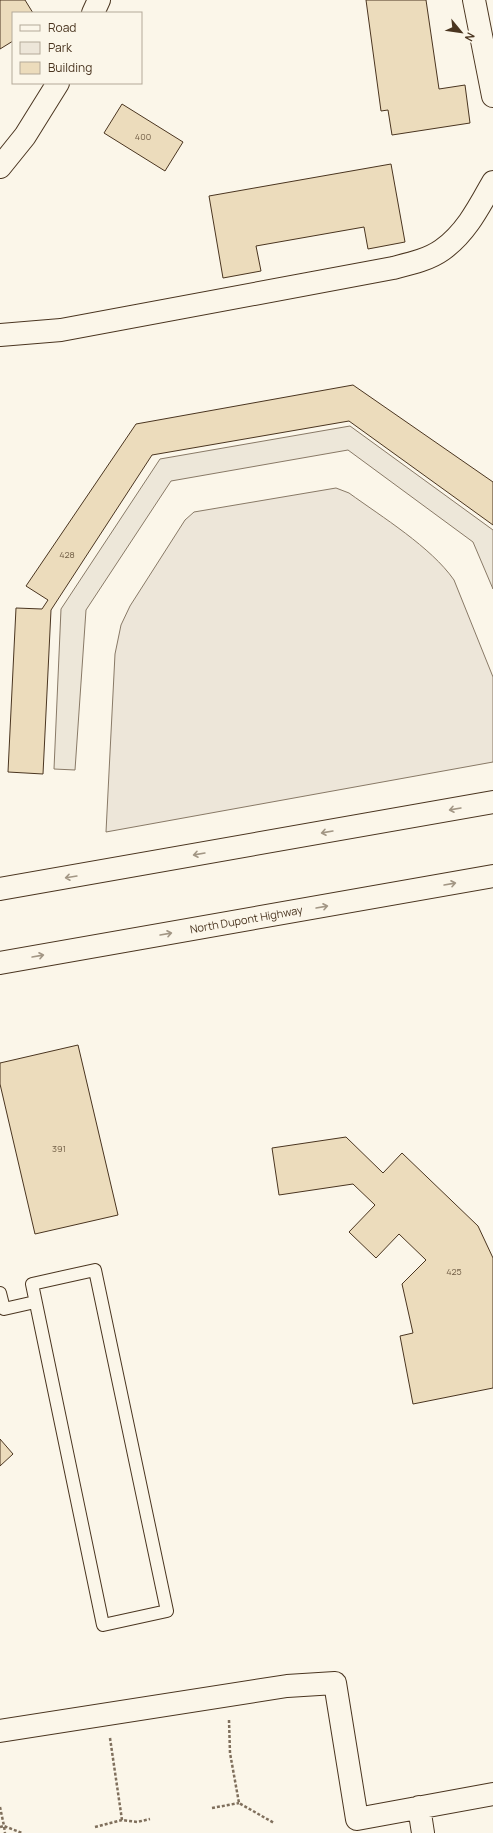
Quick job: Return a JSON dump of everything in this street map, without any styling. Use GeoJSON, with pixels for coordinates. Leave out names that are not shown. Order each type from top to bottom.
{"type":"FeatureCollection","features":[{"type":"Feature","properties":{"kind":"main road"},"geometry":{"type":"LineString","coordinates":[[93,12],[99,0]]}},
{"type":"Feature","properties":{"kind":"main road"},"geometry":{"type":"LineString","coordinates":[[474,0],[493,96]]}},
{"type":"Feature","properties":{"kind":"main road"},"geometry":{"type":"LineString","coordinates":[[0,167],[25,136],[57,84]]}},
{"type":"Feature","properties":{"kind":"main road"},"geometry":{"type":"LineString","coordinates":[[0,335],[61,330],[393,268],[416,262],[441,251],[461,234],[477,211],[493,182]]}},
{"type":"Feature","properties":{"kind":"main road"},"geometry":{"type":"LineString","coordinates":[[0,889],[493,802]]}},
{"type":"Feature","properties":{"kind":"main road","name":"North Dupont Highway"},"geometry":{"type":"LineString","coordinates":[[0,963],[493,876]]}},
{"type":"Feature","properties":{"kind":"main road"},"geometry":{"type":"LineString","coordinates":[[0,1731],[287,1686],[335,1683],[358,1826],[419,1807],[493,1794]]}},
{"type":"Feature","properties":{"kind":"main road"},"geometry":{"type":"LineString","coordinates":[[419,1807],[423,1833]]}},
{"type":"Feature","properties":{"kind":"lane"},"geometry":{"type":"LineString","coordinates":[[95,1270],[167,1611],[103,1625],[35,1302],[32,1284],[95,1270]]}},
{"type":"Feature","properties":{"kind":"lane"},"geometry":{"type":"LineString","coordinates":[[0,1293],[4,1309],[35,1302]]}},
{"type":"Feature","properties":{"kind":"path"},"geometry":{"type":"LineString","coordinates":[[228,1696],[230,1753],[239,1803]]}},
{"type":"Feature","properties":{"kind":"path"},"geometry":{"type":"LineString","coordinates":[[106,1714],[122,1820]]}},
{"type":"Feature","properties":{"kind":"path"},"geometry":{"type":"LineString","coordinates":[[212,1808],[239,1803],[274,1822]]}},
{"type":"Feature","properties":{"kind":"path"},"geometry":{"type":"LineString","coordinates":[[0,1808],[2,1827],[5,1833]]}},
{"type":"Feature","properties":{"kind":"path"},"geometry":{"type":"LineString","coordinates":[[95,1827],[122,1820],[137,1822],[150,1819]]}},
{"type":"Feature","properties":{"kind":"path"},"geometry":{"type":"LineString","coordinates":[[2,1827],[22,1833]]}},
{"type":"Feature","properties":{"kind":"green space"},"geometry":{"type":"Polygon","coordinates":[[[336,488],[349,493],[405,533],[433,556],[454,580],[493,677],[493,762],[106,832],[115,654],[121,625],[130,606],[185,520],[194,512],[336,488]]]}},
{"type":"Feature","properties":{"kind":"shaded area"},"geometry":{"type":"Polygon","coordinates":[[[350,426],[493,530],[493,589],[473,542],[348,450],[171,481],[86,610],[75,770],[54,769],[61,609],[160,459],[350,426]]]}},
{"type":"Feature","properties":{"kind":"building"},"geometry":{"type":"Polygon","coordinates":[[[0,0],[25,0],[32,12],[12,12],[12,42],[0,49],[0,0]]]}},
{"type":"Feature","properties":{"kind":"building"},"geometry":{"type":"Polygon","coordinates":[[[366,0],[426,0],[439,89],[465,85],[470,123],[392,135],[388,110],[381,111],[366,0]]]}},
{"type":"Feature","properties":{"kind":"building"},"geometry":{"type":"Polygon","coordinates":[[[122,104],[183,142],[165,171],[104,133],[122,104]]]}},
{"type":"Feature","properties":{"kind":"building"},"geometry":{"type":"Polygon","coordinates":[[[391,164],[405,242],[368,249],[364,227],[256,246],[261,271],[223,278],[209,196],[391,164]]]}},
{"type":"Feature","properties":{"kind":"building"},"geometry":{"type":"Polygon","coordinates":[[[353,385],[493,482],[493,525],[349,421],[152,455],[51,610],[43,774],[8,772],[16,608],[42,609],[48,600],[26,586],[136,424],[353,385]]]}},
{"type":"Feature","properties":{"kind":"building"},"geometry":{"type":"Polygon","coordinates":[[[78,1045],[118,1215],[35,1234],[0,1084],[0,1063],[78,1045]]]}},
{"type":"Feature","properties":{"kind":"building"},"geometry":{"type":"Polygon","coordinates":[[[346,1137],[383,1173],[402,1153],[478,1226],[493,1258],[493,1388],[413,1404],[400,1336],[413,1333],[402,1284],[426,1260],[399,1234],[376,1258],[349,1232],[375,1205],[353,1184],[279,1195],[272,1148],[346,1137]]]}},
{"type":"Feature","properties":{"kind":"building"},"geometry":{"type":"Polygon","coordinates":[[[0,1439],[13,1454],[0,1466],[0,1439]]]}}]}
